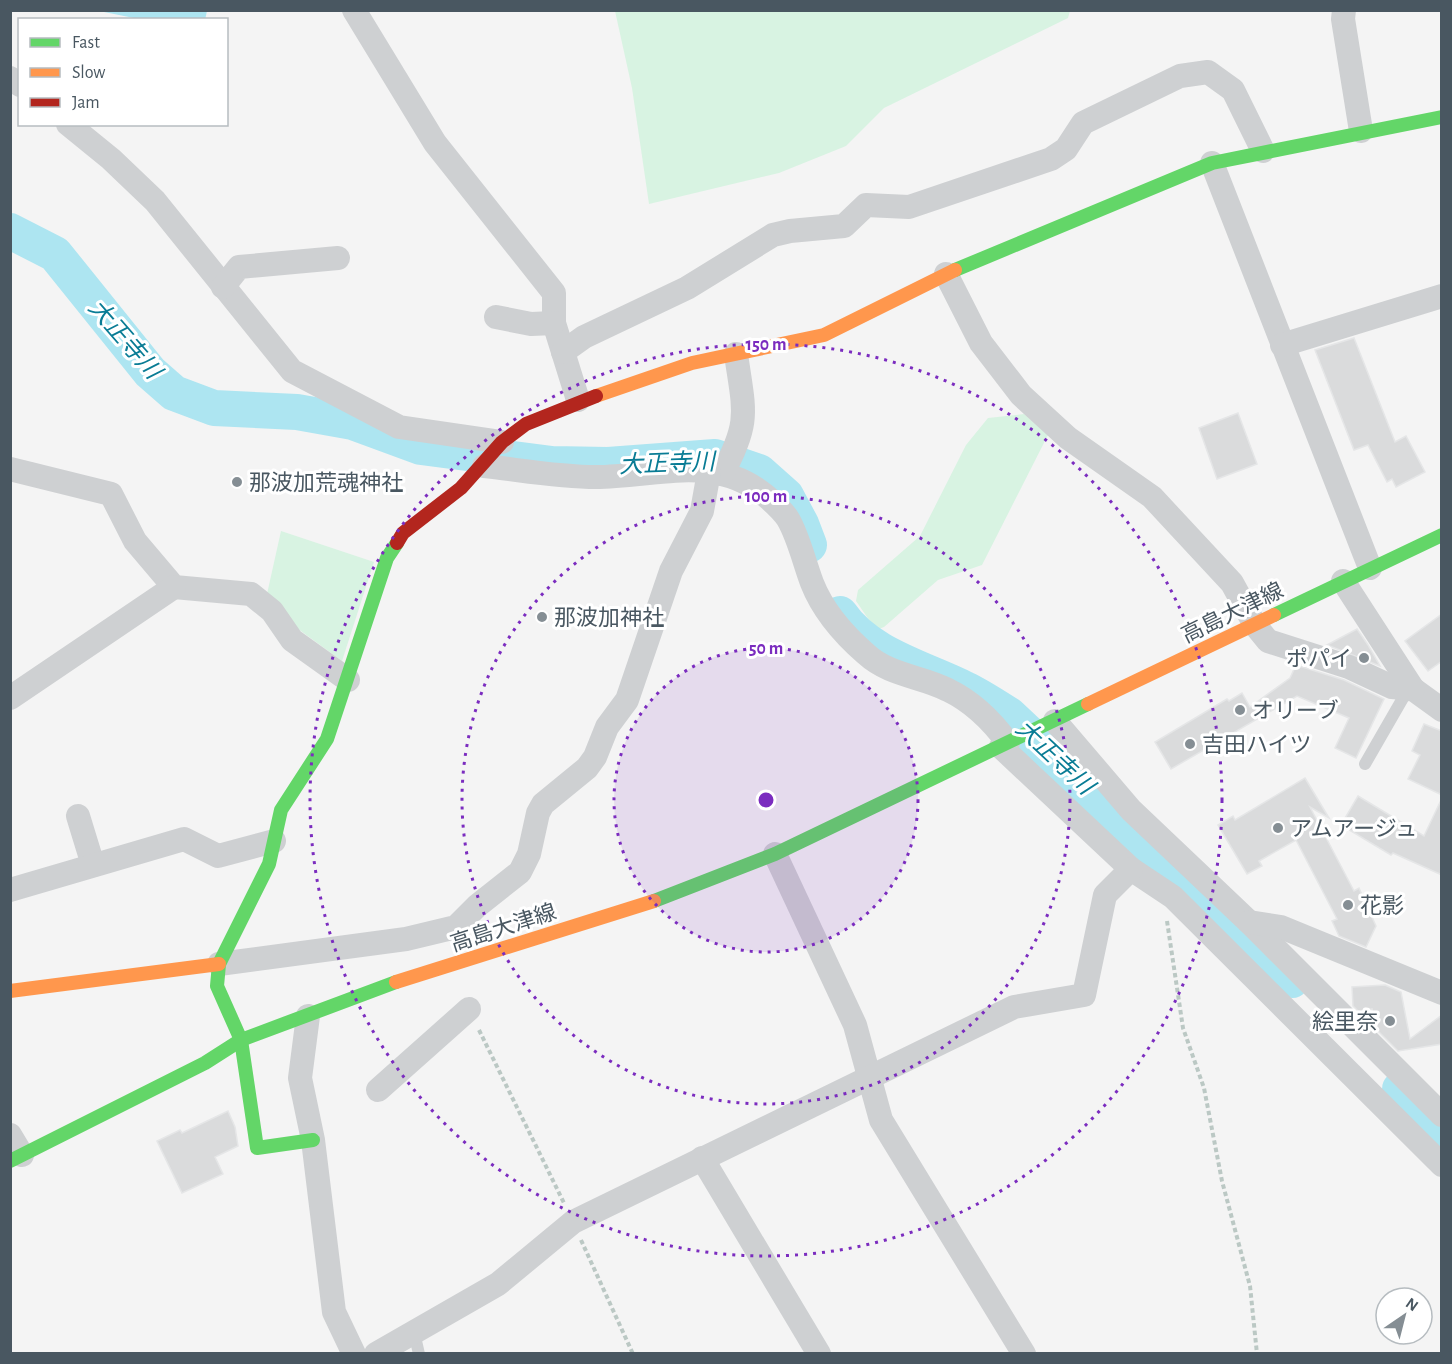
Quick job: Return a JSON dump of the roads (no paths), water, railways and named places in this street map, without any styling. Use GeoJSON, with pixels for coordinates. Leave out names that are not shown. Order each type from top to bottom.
{"type":"FeatureCollection","features":[{"type":"Feature","properties":{"kind":"street"},"geometry":{"type":"LineString","coordinates":[[354,10],[435,143],[554,293],[554,322],[578,400]]}},
{"type":"Feature","properties":{"kind":"street"},"geometry":{"type":"LineString","coordinates":[[1344,10],[1343,20],[1361,131]]}},
{"type":"Feature","properties":{"kind":"street"},"geometry":{"type":"LineString","coordinates":[[562,352],[584,337],[687,288],[773,235],[790,231],[844,226],[866,205],[909,207],[1051,159],[1066,149],[1083,123],[1180,76],[1208,72],[1233,90],[1263,151]]}},
{"type":"Feature","properties":{"kind":"street"},"geometry":{"type":"LineString","coordinates":[[313,1140],[257,1148],[241,1040],[217,986],[219,964],[270,864],[281,810],[327,739],[387,558],[403,533],[461,488],[526,424],[578,400],[692,363],[824,335],[882,309],[945,274],[1100,212],[1212,163],[1361,131],[1442,117]]}},
{"type":"Feature","properties":{"kind":"street"},"geometry":{"type":"LineString","coordinates":[[70,126],[111,159],[155,201],[292,371],[318,387],[399,427],[493,454],[586,477],[723,466],[756,488],[788,518],[813,584],[827,613],[867,656],[894,673],[947,689],[992,721],[1008,744],[1131,869],[1173,897],[1442,1165]]}},
{"type":"Feature","properties":{"kind":"street"},"geometry":{"type":"LineString","coordinates":[[1212,163],[1370,568]]}},
{"type":"Feature","properties":{"kind":"street"},"geometry":{"type":"LineString","coordinates":[[223,287],[239,267],[338,258]]}},
{"type":"Feature","properties":{"kind":"street"},"geometry":{"type":"LineString","coordinates":[[945,274],[981,343],[1021,395],[1068,438],[1152,497],[1232,583],[1255,625],[1268,641],[1349,667],[1392,687],[1413,689]]}},
{"type":"Feature","properties":{"kind":"street"},"geometry":{"type":"LineString","coordinates":[[1282,345],[1442,296]]}},
{"type":"Feature","properties":{"kind":"street"},"geometry":{"type":"LineString","coordinates":[[496,317],[531,324],[554,322]]}},
{"type":"Feature","properties":{"kind":"street"},"geometry":{"type":"LineString","coordinates":[[12,987],[219,964],[406,939],[456,927],[477,906],[520,872],[529,854],[538,813],[543,804],[587,768],[595,757],[607,727],[627,700],[671,571],[743,429],[744,409],[736,354]]}},
{"type":"Feature","properties":{"kind":"street"},"geometry":{"type":"LineString","coordinates":[[10,469],[111,494],[135,541],[174,587]]}},
{"type":"Feature","properties":{"kind":"street","name":"高島大津線"},"geometry":{"type":"LineString","coordinates":[[14,1150],[205,1063],[241,1040],[308,1016],[367,991],[679,893],[775,854],[1442,535]]}},
{"type":"Feature","properties":{"kind":"street"},"geometry":{"type":"LineString","coordinates":[[1343,581],[1413,689],[1442,710]]}},
{"type":"Feature","properties":{"kind":"street"},"geometry":{"type":"LineString","coordinates":[[10,698],[174,587],[250,594],[272,611],[292,640],[348,680]]}},
{"type":"Feature","properties":{"kind":"street"},"geometry":{"type":"LineString","coordinates":[[1048,725],[1131,810],[1249,921],[1442,1115]]}},
{"type":"Feature","properties":{"kind":"street"},"geometry":{"type":"LineString","coordinates":[[78,816],[93,865]]}},
{"type":"Feature","properties":{"kind":"street"},"geometry":{"type":"LineString","coordinates":[[10,890],[184,839],[218,856],[274,841]]}},
{"type":"Feature","properties":{"kind":"street"},"geometry":{"type":"LineString","coordinates":[[775,854],[855,1025],[867,1077],[881,1120],[1024,1353]]}},
{"type":"Feature","properties":{"kind":"street"},"geometry":{"type":"LineString","coordinates":[[376,1353],[417,1343],[498,1284],[573,1222],[867,1077],[1014,1008],[1084,995],[1105,895],[1131,869]]}},
{"type":"Feature","properties":{"kind":"street"},"geometry":{"type":"LineString","coordinates":[[1249,921],[1281,927],[1442,993]]}},
{"type":"Feature","properties":{"kind":"street"},"geometry":{"type":"LineString","coordinates":[[378,1090],[469,1009]]}},
{"type":"Feature","properties":{"kind":"street"},"geometry":{"type":"LineString","coordinates":[[308,1016],[300,1078],[313,1140],[334,1312],[354,1353]]}},
{"type":"Feature","properties":{"kind":"street"},"geometry":{"type":"LineString","coordinates":[[702,1158],[819,1353]]}},
{"type":"Feature","properties":{"kind":"lane"},"geometry":{"type":"LineString","coordinates":[[1365,764],[1402,698],[1413,689]]}},
{"type":"Feature","properties":{"kind":"water"},"geometry":{"type":"Polygon","coordinates":[[[99,11],[207,11],[205,18],[134,18],[99,11]]]}},
{"type":"Feature","properties":{"kind":"waterway","name":"大正寺川"},"geometry":{"type":"LineString","coordinates":[[10,231],[55,254],[150,372],[174,393],[214,408],[297,412],[353,422],[421,447],[552,464],[608,465],[715,457],[759,472],[786,496],[809,545]]}},
{"type":"Feature","properties":{"kind":"waterway","name":"大正寺川"},"geometry":{"type":"LineString","coordinates":[[840,614],[865,640],[881,650],[971,692],[1009,715],[1292,980]]}},
{"type":"Feature","properties":{"kind":"waterway","name":"大正寺川"},"geometry":{"type":"LineString","coordinates":[[1400,1089],[1442,1131]]}},
{"type":"Feature","properties":{"kind":"place","name":"那波加荒魂神社"},"geometry":{"type":"Point","coordinates":[237,482]}},
{"type":"Feature","properties":{"kind":"place","name":"那波加神社"},"geometry":{"type":"Point","coordinates":[542,617]}},
{"type":"Feature","properties":{"kind":"place","name":"ポパイ"},"geometry":{"type":"Point","coordinates":[1364,658]}},
{"type":"Feature","properties":{"kind":"place","name":"オリーブ"},"geometry":{"type":"Point","coordinates":[1240,710]}},
{"type":"Feature","properties":{"kind":"place","name":"吉田ハイツ"},"geometry":{"type":"Point","coordinates":[1190,744]}},
{"type":"Feature","properties":{"kind":"place","name":"アムアージュ"},"geometry":{"type":"Point","coordinates":[1278,828]}},
{"type":"Feature","properties":{"kind":"place","name":"花影"},"geometry":{"type":"Point","coordinates":[1348,905]}},
{"type":"Feature","properties":{"kind":"place","name":"絵里奈"},"geometry":{"type":"Point","coordinates":[1390,1021]}}]}
